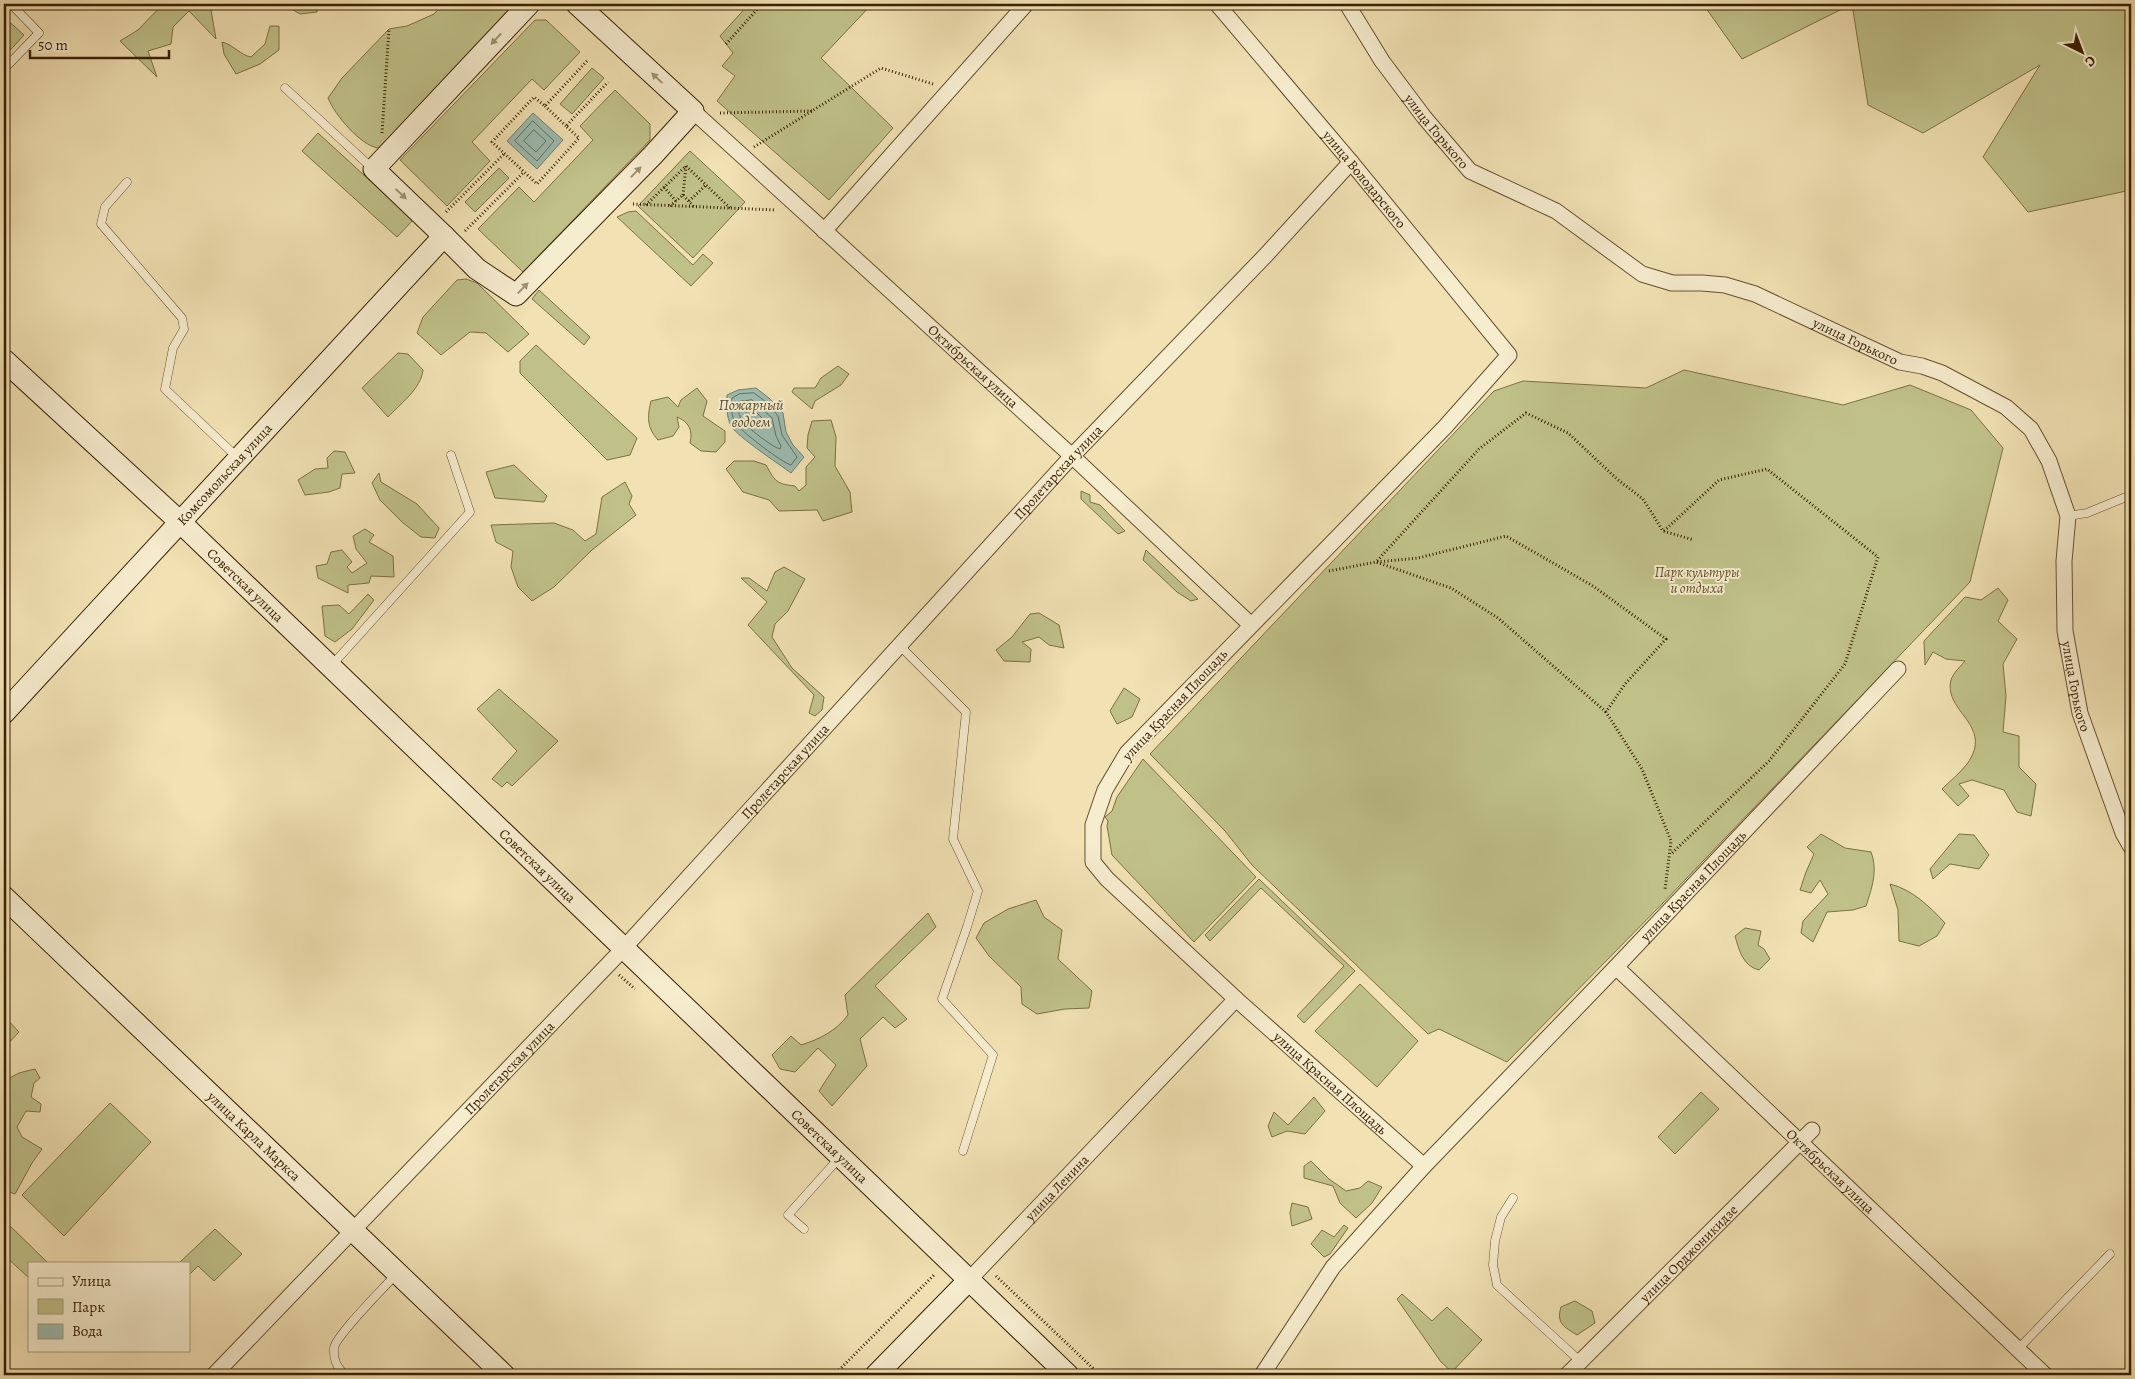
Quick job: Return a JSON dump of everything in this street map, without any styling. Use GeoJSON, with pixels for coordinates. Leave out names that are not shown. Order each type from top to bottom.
{"type":"FeatureCollection","features":[{"type":"Feature","properties":{"kind":"street"},"geometry":{"type":"LineString","coordinates":[[529,4],[377,166],[477,269],[516,294],[694,112],[577,4]]}},
{"type":"Feature","properties":{"kind":"street"},"geometry":{"type":"LineString","coordinates":[[824,231],[1026,4]]}},
{"type":"Feature","properties":{"kind":"street","name":"улица Володарского"},"geometry":{"type":"LineString","coordinates":[[1217,4],[1351,162],[1509,355]]}},
{"type":"Feature","properties":{"kind":"street","name":"улица Горького"},"geometry":{"type":"LineString","coordinates":[[1347,4],[1382,61],[1418,109],[1470,171],[1556,211],[1642,274],[1672,284],[1710,283],[1755,294],[1900,362],[1922,366],[1942,373],[2006,407],[2031,429],[2049,461],[2068,516],[2064,561],[2065,630],[2080,713],[2116,816],[2131,847]]}},
{"type":"Feature","properties":{"kind":"street","name":"Октябрьская улица"},"geometry":{"type":"LineString","coordinates":[[694,112],[1072,456],[1251,625]]}},
{"type":"Feature","properties":{"kind":"street","name":"Пролетарская улица"},"geometry":{"type":"LineString","coordinates":[[214,1375],[624,948],[1072,456],[1259,262],[1351,162]]}},
{"type":"Feature","properties":{"kind":"street","name":"Комсомольская улица"},"geometry":{"type":"LineString","coordinates":[[4,712],[444,235]]}},
{"type":"Feature","properties":{"kind":"street","name":"улица Красная Площадь"},"geometry":{"type":"LineString","coordinates":[[1424,1166],[1236,1000],[1107,879],[1093,862],[1093,825],[1105,790],[1127,753],[1445,427],[1509,355]]}},
{"type":"Feature","properties":{"kind":"street","name":"Советская улица"},"geometry":{"type":"LineString","coordinates":[[4,360],[179,521],[1068,1375]]}},
{"type":"Feature","properties":{"kind":"street","name":"улица Красная Площадь"},"geometry":{"type":"LineString","coordinates":[[1262,1375],[1333,1267],[1424,1166],[1616,967],[1898,669]]}},
{"type":"Feature","properties":{"kind":"street","name":"улица Карла Маркса"},"geometry":{"type":"LineString","coordinates":[[4,897],[504,1375]]}},
{"type":"Feature","properties":{"kind":"street","name":"Октябрьская улица"},"geometry":{"type":"LineString","coordinates":[[1616,967],[2045,1375]]}},
{"type":"Feature","properties":{"kind":"street","name":"улица Ленина"},"geometry":{"type":"LineString","coordinates":[[876,1375],[1236,1000]]}},
{"type":"Feature","properties":{"kind":"street","name":"улица Орджоникидзе"},"geometry":{"type":"LineString","coordinates":[[1567,1375],[1812,1130]]}},
{"type":"Feature","properties":{"kind":"lane"},"geometry":{"type":"LineString","coordinates":[[4,69],[39,32],[11,4]]}},
{"type":"Feature","properties":{"kind":"lane"},"geometry":{"type":"LineString","coordinates":[[285,88],[377,166]]}},
{"type":"Feature","properties":{"kind":"lane"},"geometry":{"type":"LineString","coordinates":[[127,182],[105,207],[101,224],[182,318],[184,329],[173,348],[166,389],[238,458]]}},
{"type":"Feature","properties":{"kind":"lane"},"geometry":{"type":"LineString","coordinates":[[331,666],[470,512],[451,455]]}},
{"type":"Feature","properties":{"kind":"lane"},"geometry":{"type":"LineString","coordinates":[[2068,516],[2087,513],[2131,495]]}},
{"type":"Feature","properties":{"kind":"lane"},"geometry":{"type":"LineString","coordinates":[[900,646],[966,712],[953,838],[978,891],[968,927],[942,1000],[992,1056],[963,1151]]}},
{"type":"Feature","properties":{"kind":"lane"},"geometry":{"type":"LineString","coordinates":[[804,1229],[788,1214],[840,1158]]}},
{"type":"Feature","properties":{"kind":"lane"},"geometry":{"type":"LineString","coordinates":[[1513,1198],[1501,1217],[1495,1240],[1493,1264],[1497,1285],[1581,1362]]}},
{"type":"Feature","properties":{"kind":"lane"},"geometry":{"type":"LineString","coordinates":[[2018,1349],[2110,1254]]}},
{"type":"Feature","properties":{"kind":"lane"},"geometry":{"type":"LineString","coordinates":[[345,1375],[336,1365],[334,1347],[347,1328],[397,1273]]}},
{"type":"Feature","properties":{"kind":"path"},"geometry":{"type":"LineString","coordinates":[[726,44],[762,4]]}},
{"type":"Feature","properties":{"kind":"path"},"geometry":{"type":"LineString","coordinates":[[377,166],[389,29]]}},
{"type":"Feature","properties":{"kind":"path"},"geometry":{"type":"LineString","coordinates":[[545,106],[587,61]]}},
{"type":"Feature","properties":{"kind":"path"},"geometry":{"type":"LineString","coordinates":[[741,155],[881,68],[950,89]]}},
{"type":"Feature","properties":{"kind":"path"},"geometry":{"type":"LineString","coordinates":[[566,126],[608,82]]}},
{"type":"Feature","properties":{"kind":"path"},"geometry":{"type":"LineString","coordinates":[[534,97],[566,126],[579,138],[536,184],[492,142],[534,97]]}},
{"type":"Feature","properties":{"kind":"path"},"geometry":{"type":"LineString","coordinates":[[694,112],[812,111]]}},
{"type":"Feature","properties":{"kind":"path"},"geometry":{"type":"LineString","coordinates":[[444,235],[504,154]]}},
{"type":"Feature","properties":{"kind":"path"},"geometry":{"type":"LineString","coordinates":[[646,206],[686,166]]}},
{"type":"Feature","properties":{"kind":"path"},"geometry":{"type":"LineString","coordinates":[[686,166],[730,209]]}},
{"type":"Feature","properties":{"kind":"path"},"geometry":{"type":"LineString","coordinates":[[670,206],[683,195],[686,166]]}},
{"type":"Feature","properties":{"kind":"path"},"geometry":{"type":"LineString","coordinates":[[444,235],[524,172]]}},
{"type":"Feature","properties":{"kind":"path"},"geometry":{"type":"LineString","coordinates":[[689,201],[706,185]]}},
{"type":"Feature","properties":{"kind":"path"},"geometry":{"type":"LineString","coordinates":[[664,188],[676,201]]}},
{"type":"Feature","properties":{"kind":"path"},"geometry":{"type":"LineString","coordinates":[[683,195],[694,207]]}},
{"type":"Feature","properties":{"kind":"path"},"geometry":{"type":"LineString","coordinates":[[608,201],[646,206],[802,210]]}},
{"type":"Feature","properties":{"kind":"path"},"geometry":{"type":"LineString","coordinates":[[1376,562],[1479,449],[1526,413],[1568,433],[1617,479],[1643,499],[1663,532],[1694,540]]}},
{"type":"Feature","properties":{"kind":"path"},"geometry":{"type":"LineString","coordinates":[[1663,532],[1719,480],[1767,469],[1878,557],[1845,664],[1769,761],[1671,854]]}},
{"type":"Feature","properties":{"kind":"path"},"geometry":{"type":"LineString","coordinates":[[1320,572],[1376,562],[1418,558],[1506,536],[1593,586],[1666,639],[1625,684],[1606,712]]}},
{"type":"Feature","properties":{"kind":"path"},"geometry":{"type":"LineString","coordinates":[[1376,562],[1451,588],[1498,618],[1606,712],[1642,769],[1671,841],[1671,854],[1664,895]]}},
{"type":"Feature","properties":{"kind":"path"},"geometry":{"type":"LineString","coordinates":[[608,964],[637,991]]}},
{"type":"Feature","properties":{"kind":"path"},"geometry":{"type":"LineString","coordinates":[[834,1375],[936,1275],[930,1268]]}},
{"type":"Feature","properties":{"kind":"path"},"geometry":{"type":"LineString","coordinates":[[996,1276],[1100,1375]]}},
{"type":"Feature","properties":{"kind":"green space"},"geometry":{"type":"Polygon","coordinates":[[[163,4],[210,4],[216,39],[189,11],[173,27],[171,44],[148,51],[157,77],[120,41],[138,30],[163,4]]]}},
{"type":"Feature","properties":{"kind":"green space"},"geometry":{"type":"Polygon","coordinates":[[[286,4],[317,4],[317,12],[300,14],[286,4]]]}},
{"type":"Feature","properties":{"kind":"green space"},"geometry":{"type":"Polygon","coordinates":[[[443,4],[520,4],[391,140],[378,148],[371,146],[349,128],[336,113],[328,98],[342,78],[389,29],[407,26],[434,14],[443,4]]]}},
{"type":"Feature","properties":{"kind":"green space"},"geometry":{"type":"Polygon","coordinates":[[[749,4],[872,4],[821,58],[893,128],[829,200],[717,101],[735,76],[722,66],[733,53],[720,36],[749,4]]]}},
{"type":"Feature","properties":{"kind":"green space"},"geometry":{"type":"Polygon","coordinates":[[[1703,4],[1852,4],[1742,59],[1703,4]]]}},
{"type":"Feature","properties":{"kind":"green space"},"geometry":{"type":"Polygon","coordinates":[[[1852,4],[2131,4],[2131,190],[2028,212],[1983,157],[2040,65],[1923,133],[1868,105],[1852,4]]]}},
{"type":"Feature","properties":{"kind":"green space"},"geometry":{"type":"Polygon","coordinates":[[[4,17],[24,35],[4,57],[4,17]]]}},
{"type":"Feature","properties":{"kind":"green space"},"geometry":{"type":"Polygon","coordinates":[[[535,20],[546,20],[580,52],[544,90],[532,79],[472,142],[490,161],[447,206],[400,160],[535,20]]]}},
{"type":"Feature","properties":{"kind":"green space"},"geometry":{"type":"Polygon","coordinates":[[[270,26],[279,26],[279,50],[260,64],[236,74],[224,54],[222,42],[251,57],[265,44],[270,26]]]}},
{"type":"Feature","properties":{"kind":"green space"},"geometry":{"type":"Polygon","coordinates":[[[592,68],[604,78],[572,114],[560,104],[592,68]]]}},
{"type":"Feature","properties":{"kind":"green space"},"geometry":{"type":"Polygon","coordinates":[[[615,90],[650,124],[650,140],[523,272],[478,229],[519,187],[534,202],[593,140],[580,126],[615,90]]]}},
{"type":"Feature","properties":{"kind":"green space"},"geometry":{"type":"Polygon","coordinates":[[[318,133],[413,220],[397,237],[302,151],[318,133]]]}},
{"type":"Feature","properties":{"kind":"green space"},"geometry":{"type":"Polygon","coordinates":[[[690,151],[745,202],[693,258],[638,206],[690,151]]]}},
{"type":"Feature","properties":{"kind":"green space"},"geometry":{"type":"Polygon","coordinates":[[[499,168],[509,178],[475,212],[465,202],[499,168]]]}},
{"type":"Feature","properties":{"kind":"green space"},"geometry":{"type":"Polygon","coordinates":[[[636,211],[693,265],[703,254],[713,263],[691,286],[617,217],[636,211]]]}},
{"type":"Feature","properties":{"kind":"green space"},"geometry":{"type":"Polygon","coordinates":[[[466,279],[477,283],[529,334],[508,352],[486,333],[470,332],[441,355],[417,333],[423,317],[457,280],[466,279]]]}},
{"type":"Feature","properties":{"kind":"green space"},"geometry":{"type":"Polygon","coordinates":[[[539,290],[590,337],[584,345],[532,299],[539,290]]]}},
{"type":"Feature","properties":{"kind":"green space"},"geometry":{"type":"Polygon","coordinates":[[[536,345],[637,438],[630,455],[607,460],[520,373],[520,361],[536,345]]]}},
{"type":"Feature","properties":{"kind":"green space"},"geometry":{"type":"Polygon","coordinates":[[[398,353],[408,354],[423,370],[414,390],[388,417],[362,388],[398,353]]]}},
{"type":"Feature","properties":{"kind":"green space"},"geometry":{"type":"Polygon","coordinates":[[[838,366],[849,374],[841,385],[815,401],[812,409],[792,392],[794,388],[815,388],[821,378],[838,366]]]}},
{"type":"Feature","properties":{"kind":"green space","name":"Парк культуры и отдыха"},"geometry":{"type":"Polygon","coordinates":[[[1684,370],[1843,405],[1910,385],[1971,410],[2003,448],[1970,582],[1662,904],[1507,1062],[1439,1029],[1428,1034],[1252,865],[1225,831],[1150,754],[1494,391],[1523,381],[1646,388],[1684,370]]]}},
{"type":"Feature","properties":{"kind":"green space"},"geometry":{"type":"Polygon","coordinates":[[[697,388],[707,401],[703,416],[725,431],[725,442],[716,452],[701,451],[690,443],[691,434],[689,427],[685,421],[677,417],[679,427],[673,436],[658,440],[650,427],[649,412],[651,401],[668,397],[678,407],[681,400],[697,388]]]}},
{"type":"Feature","properties":{"kind":"green space"},"geometry":{"type":"Polygon","coordinates":[[[831,420],[836,437],[835,466],[850,492],[852,512],[823,521],[817,510],[779,511],[769,500],[743,492],[726,469],[734,461],[754,461],[766,465],[780,483],[795,486],[799,491],[806,485],[806,467],[815,457],[807,448],[812,421],[831,420]]]}},
{"type":"Feature","properties":{"kind":"green space"},"geometry":{"type":"Polygon","coordinates":[[[334,451],[345,452],[355,473],[342,474],[340,488],[329,492],[305,495],[298,480],[315,469],[328,468],[327,458],[334,451]]]}},
{"type":"Feature","properties":{"kind":"green space"},"geometry":{"type":"Polygon","coordinates":[[[514,465],[547,496],[544,502],[495,498],[486,472],[514,465]]]}},
{"type":"Feature","properties":{"kind":"green space"},"geometry":{"type":"Polygon","coordinates":[[[379,473],[381,482],[417,504],[439,528],[435,538],[421,537],[402,522],[380,500],[372,483],[379,473]]]}},
{"type":"Feature","properties":{"kind":"green space"},"geometry":{"type":"Polygon","coordinates":[[[625,482],[632,496],[629,504],[636,515],[592,550],[554,587],[532,601],[518,587],[511,567],[513,551],[496,542],[491,525],[554,523],[573,530],[585,541],[596,534],[602,497],[625,482]]]}},
{"type":"Feature","properties":{"kind":"green space"},"geometry":{"type":"Polygon","coordinates":[[[1081,491],[1090,495],[1090,502],[1100,505],[1125,531],[1118,534],[1081,499],[1081,491]]]}},
{"type":"Feature","properties":{"kind":"green space"},"geometry":{"type":"Polygon","coordinates":[[[365,529],[374,535],[369,542],[393,556],[394,577],[371,576],[369,583],[348,585],[348,593],[318,578],[316,566],[327,564],[331,552],[342,550],[352,562],[347,567],[352,573],[367,563],[356,549],[353,536],[365,529]]]}},
{"type":"Feature","properties":{"kind":"green space"},"geometry":{"type":"Polygon","coordinates":[[[1146,550],[1198,599],[1191,601],[1177,592],[1143,560],[1146,550]]]}},
{"type":"Feature","properties":{"kind":"green space"},"geometry":{"type":"Polygon","coordinates":[[[784,567],[805,579],[788,611],[775,624],[772,637],[792,668],[824,697],[822,710],[815,716],[809,713],[814,695],[748,625],[767,602],[741,578],[749,578],[767,591],[775,572],[784,567]]]}},
{"type":"Feature","properties":{"kind":"green space"},"geometry":{"type":"Polygon","coordinates":[[[1998,588],[2008,600],[1998,621],[2017,639],[2003,664],[2006,696],[2003,732],[2019,736],[2019,767],[2036,784],[2031,816],[2017,812],[2004,790],[1972,780],[1959,784],[1969,796],[1958,806],[1942,789],[1967,764],[1974,751],[1975,739],[1972,729],[1954,701],[1951,691],[1952,677],[1965,661],[1946,659],[1933,652],[1925,665],[1924,641],[1965,597],[1981,600],[1998,588]]]}},
{"type":"Feature","properties":{"kind":"green space"},"geometry":{"type":"Polygon","coordinates":[[[368,594],[374,600],[352,629],[335,642],[325,636],[322,606],[339,605],[349,614],[368,594]]]}},
{"type":"Feature","properties":{"kind":"green space"},"geometry":{"type":"Polygon","coordinates":[[[1039,613],[1059,625],[1064,648],[1049,645],[1039,637],[1022,642],[1031,649],[1030,662],[1004,661],[996,650],[1012,637],[1030,614],[1039,613]]]}},
{"type":"Feature","properties":{"kind":"green space"},"geometry":{"type":"Polygon","coordinates":[[[1124,688],[1140,699],[1132,717],[1117,724],[1110,711],[1124,688]]]}},
{"type":"Feature","properties":{"kind":"green space"},"geometry":{"type":"Polygon","coordinates":[[[499,689],[558,741],[512,786],[507,782],[502,787],[492,779],[517,751],[477,709],[499,689]]]}},
{"type":"Feature","properties":{"kind":"green space"},"geometry":{"type":"Polygon","coordinates":[[[1143,759],[1256,877],[1194,942],[1112,855],[1107,826],[1108,821],[1105,817],[1112,811],[1117,797],[1143,759]]]}},
{"type":"Feature","properties":{"kind":"green space"},"geometry":{"type":"Polygon","coordinates":[[[1821,834],[1845,848],[1871,852],[1874,872],[1866,906],[1853,910],[1827,912],[1813,942],[1801,933],[1803,921],[1828,894],[1820,880],[1811,893],[1800,890],[1814,854],[1807,847],[1821,834]]]}},
{"type":"Feature","properties":{"kind":"green space"},"geometry":{"type":"Polygon","coordinates":[[[1959,834],[1974,835],[1989,855],[1979,869],[1950,864],[1933,879],[1930,869],[1959,834]]]}},
{"type":"Feature","properties":{"kind":"green space"},"geometry":{"type":"Polygon","coordinates":[[[1259,879],[1355,971],[1304,1023],[1297,1016],[1344,966],[1261,888],[1210,941],[1205,935],[1259,879]]]}},
{"type":"Feature","properties":{"kind":"green space"},"geometry":{"type":"Polygon","coordinates":[[[1890,884],[1913,894],[1945,923],[1937,936],[1919,946],[1899,941],[1898,910],[1890,884]]]}},
{"type":"Feature","properties":{"kind":"green space"},"geometry":{"type":"Polygon","coordinates":[[[1036,900],[1044,917],[1062,930],[1058,959],[1092,991],[1089,1008],[1065,1009],[1037,1014],[1022,1004],[1021,987],[989,956],[976,938],[984,923],[1008,909],[1036,900]]]}},
{"type":"Feature","properties":{"kind":"green space"},"geometry":{"type":"Polygon","coordinates":[[[928,913],[936,927],[875,986],[907,1019],[895,1028],[883,1017],[860,1039],[867,1066],[832,1106],[819,1091],[836,1065],[818,1048],[795,1072],[780,1069],[772,1055],[791,1036],[801,1045],[821,1037],[838,1026],[848,1015],[845,995],[928,913]]]}},
{"type":"Feature","properties":{"kind":"green space"},"geometry":{"type":"Polygon","coordinates":[[[1745,928],[1761,931],[1758,945],[1764,949],[1770,959],[1759,970],[1745,961],[1738,947],[1735,936],[1745,928]]]}},
{"type":"Feature","properties":{"kind":"green space"},"geometry":{"type":"Polygon","coordinates":[[[1360,984],[1418,1041],[1377,1087],[1315,1031],[1360,984]]]}},
{"type":"Feature","properties":{"kind":"green space"},"geometry":{"type":"Polygon","coordinates":[[[4,1016],[19,1032],[4,1048],[4,1016]]]}},
{"type":"Feature","properties":{"kind":"green space"},"geometry":{"type":"Polygon","coordinates":[[[35,1069],[40,1078],[34,1083],[31,1097],[41,1104],[40,1112],[26,1111],[17,1127],[22,1137],[42,1149],[15,1194],[4,1190],[4,1081],[19,1073],[35,1069]]]}},
{"type":"Feature","properties":{"kind":"green space"},"geometry":{"type":"Polygon","coordinates":[[[1701,1092],[1719,1109],[1675,1154],[1658,1137],[1701,1092]]]}},
{"type":"Feature","properties":{"kind":"green space"},"geometry":{"type":"Polygon","coordinates":[[[1314,1097],[1325,1111],[1305,1134],[1287,1131],[1272,1137],[1268,1126],[1274,1112],[1288,1125],[1314,1097]]]}},
{"type":"Feature","properties":{"kind":"green space"},"geometry":{"type":"Polygon","coordinates":[[[110,1103],[151,1142],[64,1236],[22,1195],[110,1103]]]}},
{"type":"Feature","properties":{"kind":"green space"},"geometry":{"type":"Polygon","coordinates":[[[1311,1161],[1329,1179],[1346,1191],[1360,1188],[1368,1181],[1382,1187],[1372,1203],[1356,1218],[1340,1203],[1333,1186],[1304,1178],[1304,1166],[1311,1161]]]}},
{"type":"Feature","properties":{"kind":"green space"},"geometry":{"type":"Polygon","coordinates":[[[1292,1203],[1308,1207],[1312,1219],[1292,1226],[1290,1213],[1292,1203]]]}},
{"type":"Feature","properties":{"kind":"green space"},"geometry":{"type":"Polygon","coordinates":[[[4,1220],[47,1262],[28,1262],[28,1277],[4,1255],[4,1220]]]}},
{"type":"Feature","properties":{"kind":"green space"},"geometry":{"type":"Polygon","coordinates":[[[1344,1225],[1348,1228],[1330,1254],[1324,1257],[1311,1244],[1322,1230],[1334,1237],[1344,1225]]]}},
{"type":"Feature","properties":{"kind":"green space"},"geometry":{"type":"Polygon","coordinates":[[[215,1229],[242,1254],[214,1281],[198,1266],[190,1274],[190,1262],[180,1262],[215,1229]]]}},
{"type":"Feature","properties":{"kind":"green space"},"geometry":{"type":"Polygon","coordinates":[[[1402,1294],[1432,1321],[1447,1307],[1482,1340],[1452,1372],[1441,1362],[1397,1299],[1402,1294]]]}},
{"type":"Feature","properties":{"kind":"green space"},"geometry":{"type":"Polygon","coordinates":[[[1575,1301],[1592,1311],[1595,1323],[1577,1335],[1560,1321],[1561,1307],[1575,1301]]]}},
{"type":"Feature","properties":{"kind":"water"},"geometry":{"type":"Polygon","coordinates":[[[533,113],[563,140],[537,169],[507,141],[533,113]]]}},
{"type":"Feature","properties":{"kind":"water","name":"Пожарный водоем"},"geometry":{"type":"Polygon","coordinates":[[[756,388],[783,413],[786,432],[793,445],[804,457],[791,473],[742,437],[729,422],[727,395],[738,390],[756,388]]]}}]}
